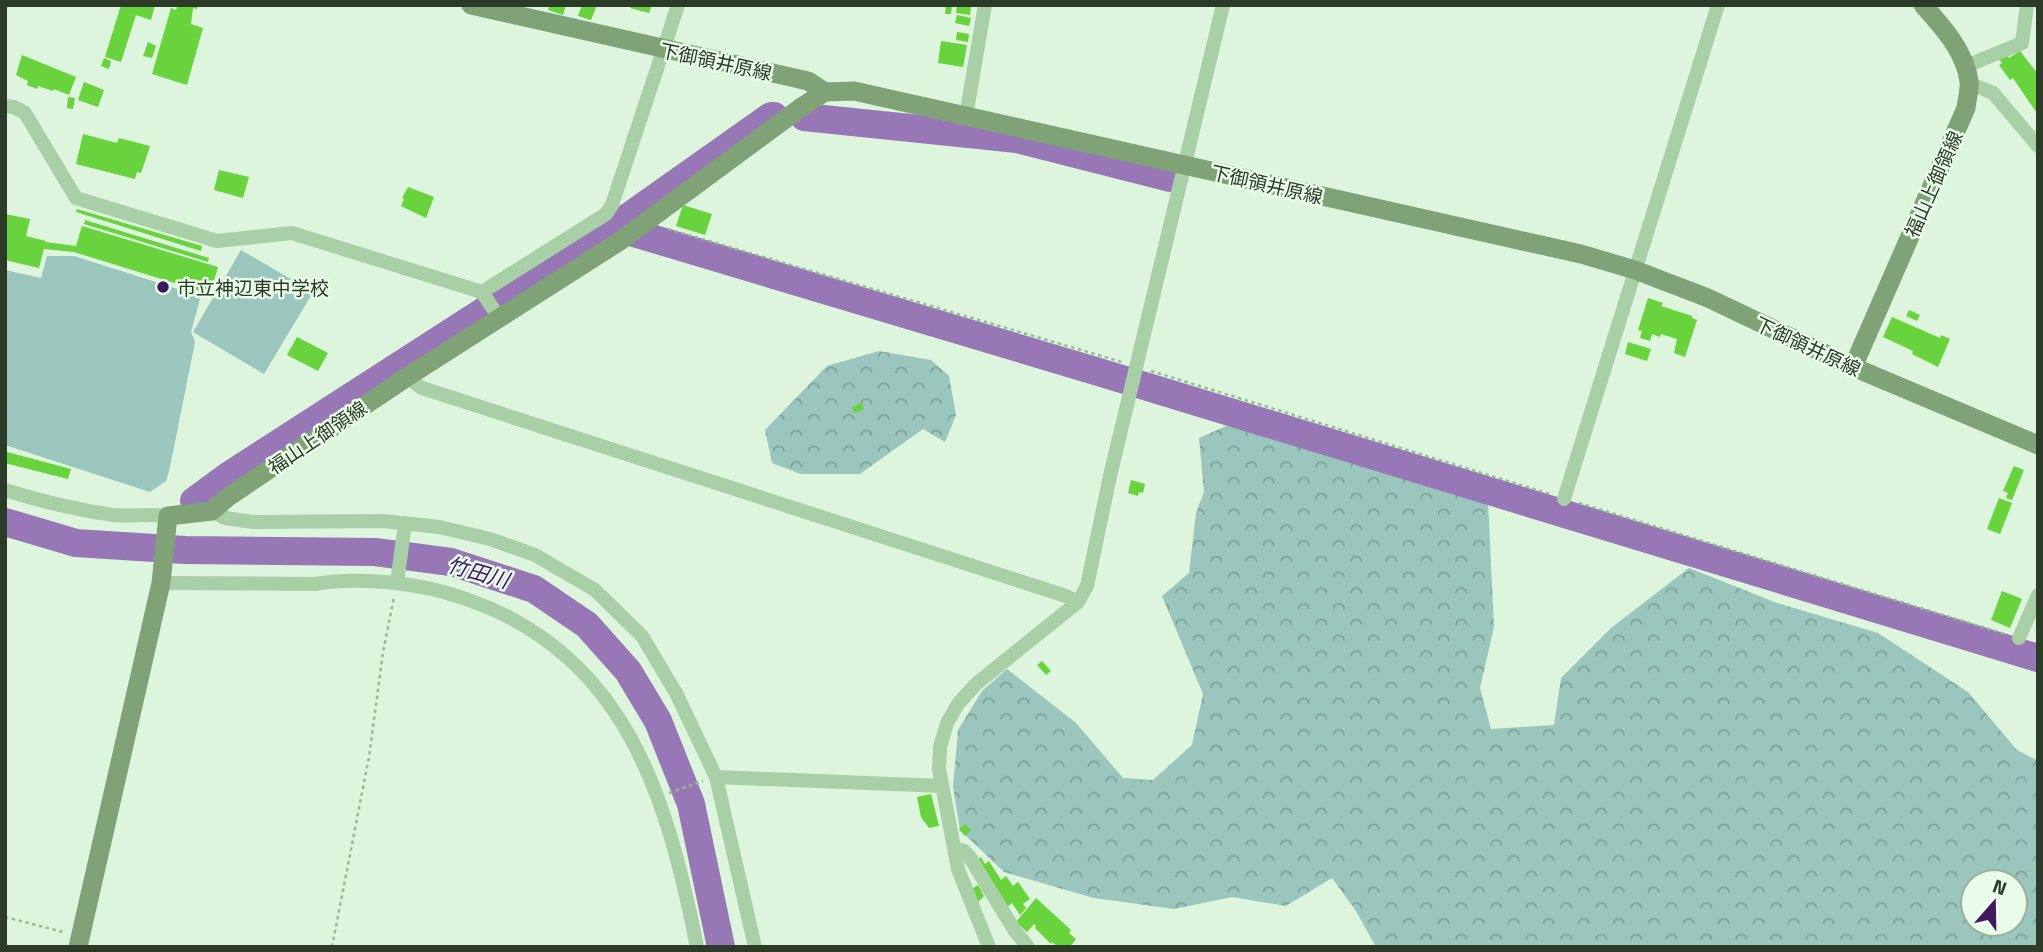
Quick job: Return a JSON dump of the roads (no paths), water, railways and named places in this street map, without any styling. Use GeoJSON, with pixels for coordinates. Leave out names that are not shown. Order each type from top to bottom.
{"type":"FeatureCollection","features":[{"type":"Feature","properties":{"kind":"main road","name":"下御領井原線"},"geometry":{"type":"LineString","coordinates":[[471,5],[808,81],[825,92],[853,91],[1581,254],[1635,270],[1708,299],[1853,367],[2038,445]]}},
{"type":"Feature","properties":{"kind":"main road"},"geometry":{"type":"LineString","coordinates":[[1923,5],[1949,36],[1968,75]]}},
{"type":"Feature","properties":{"kind":"main road","name":"福山上御領線"},"geometry":{"type":"LineString","coordinates":[[1853,367],[1957,131],[1966,108],[1968,75]]}},
{"type":"Feature","properties":{"kind":"main road","name":"福山上御領線"},"geometry":{"type":"LineString","coordinates":[[212,511],[228,497],[498,316],[627,237],[825,92]]}},
{"type":"Feature","properties":{"kind":"main road"},"geometry":{"type":"LineString","coordinates":[[79,942],[162,580],[167,521],[212,511]]}},
{"type":"Feature","properties":{"kind":"street"},"geometry":{"type":"LineString","coordinates":[[484,294],[606,214],[612,205],[678,5]]}},
{"type":"Feature","properties":{"kind":"street"},"geometry":{"type":"LineString","coordinates":[[966,116],[985,5]]}},
{"type":"Feature","properties":{"kind":"street"},"geometry":{"type":"LineString","coordinates":[[989,947],[958,869],[939,769],[940,747],[947,723],[958,704],[976,684],[1078,602],[1087,586],[1130,392],[1223,5]]}},
{"type":"Feature","properties":{"kind":"street"},"geometry":{"type":"LineString","coordinates":[[1564,499],[1717,5]]}},
{"type":"Feature","properties":{"kind":"street"},"geometry":{"type":"LineString","coordinates":[[2027,5],[2022,43],[1968,75],[1993,93],[2038,146]]}},
{"type":"Feature","properties":{"kind":"street"},"geometry":{"type":"LineString","coordinates":[[5,106],[25,113],[76,198],[217,241],[292,233],[484,294],[498,316]]}},
{"type":"Feature","properties":{"kind":"street"},"geometry":{"type":"LineString","coordinates":[[407,377],[422,388],[1078,602]]}},
{"type":"Feature","properties":{"kind":"street"},"geometry":{"type":"LineString","coordinates":[[5,490],[75,508],[116,515],[153,514],[167,521]]}},
{"type":"Feature","properties":{"kind":"street"},"geometry":{"type":"LineString","coordinates":[[212,511],[225,518],[253,522],[439,527],[535,555],[595,590],[642,636],[676,693],[713,778],[755,947]]}},
{"type":"Feature","properties":{"kind":"street"},"geometry":{"type":"LineString","coordinates":[[398,581],[405,526]]}},
{"type":"Feature","properties":{"kind":"street"},"geometry":{"type":"LineString","coordinates":[[162,580],[398,581],[436,589],[488,606],[520,623],[569,657],[607,699],[642,756],[682,871],[697,947]]}},
{"type":"Feature","properties":{"kind":"street"},"geometry":{"type":"LineString","coordinates":[[2019,638],[2038,595]]}},
{"type":"Feature","properties":{"kind":"street"},"geometry":{"type":"LineString","coordinates":[[713,778],[942,786]]}},
{"type":"Feature","properties":{"kind":"street"},"geometry":{"type":"LineString","coordinates":[[954,848],[970,856],[1028,947]]}},
{"type":"Feature","properties":{"kind":"waterway"},"geometry":{"type":"LineString","coordinates":[[194,501],[228,476],[614,227],[774,116]]}},
{"type":"Feature","properties":{"kind":"waterway"},"geometry":{"type":"LineString","coordinates":[[804,117],[1017,139],[1170,178]]}},
{"type":"Feature","properties":{"kind":"waterway"},"geometry":{"type":"LineString","coordinates":[[614,227],[2038,658]]}},
{"type":"Feature","properties":{"kind":"waterway","name":"竹田川"},"geometry":{"type":"LineString","coordinates":[[5,522],[76,543],[185,550],[375,552],[451,562],[534,589],[587,625],[628,671],[658,721],[691,804],[721,947]]}},
{"type":"Feature","properties":{"kind":"place","name":"市立神辺東中学校"},"geometry":{"type":"Point","coordinates":[163,287]}}]}
